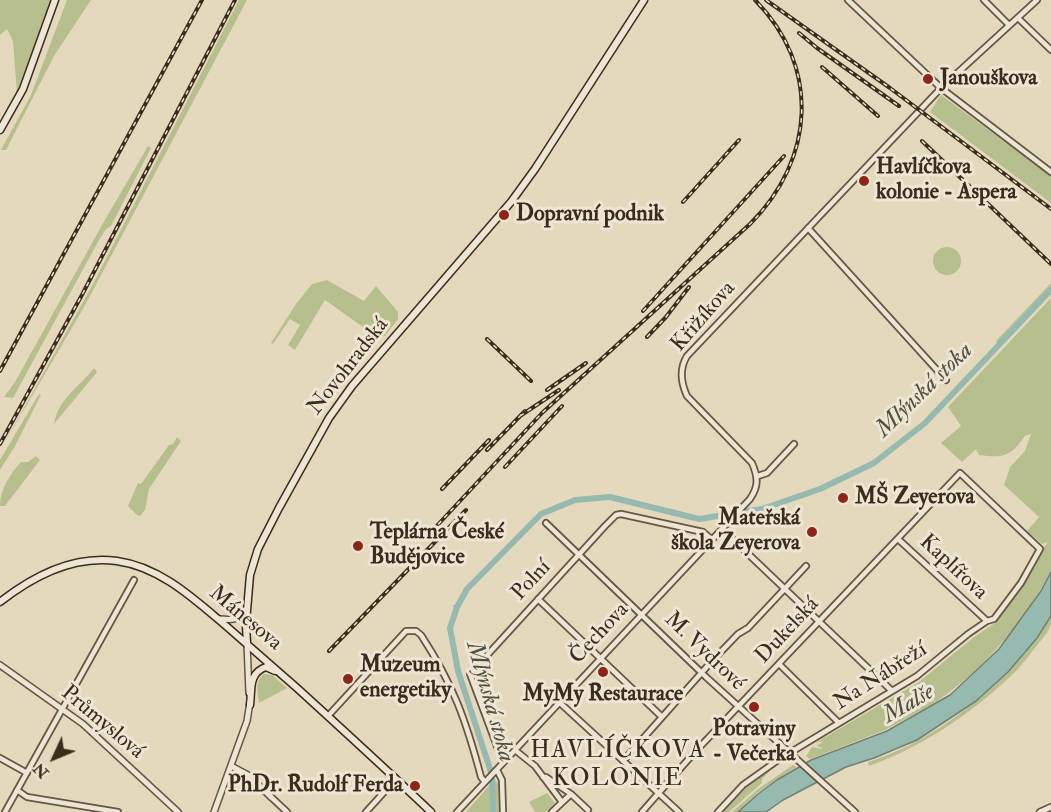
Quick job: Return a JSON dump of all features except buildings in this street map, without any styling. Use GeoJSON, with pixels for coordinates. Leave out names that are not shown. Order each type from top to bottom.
{"type":"FeatureCollection","features":[{"type":"Feature","properties":{"kind":"main road"},"geometry":{"type":"LineString","coordinates":[[0,130],[23,89],[55,0]]}},
{"type":"Feature","properties":{"kind":"main road","name":"Novohradská"},"geometry":{"type":"LineString","coordinates":[[247,643],[246,610],[249,575],[255,557],[279,508],[329,418],[352,386],[490,227],[529,177],[644,0]]}},
{"type":"Feature","properties":{"kind":"main road","name":"Mánesova"},"geometry":{"type":"LineString","coordinates":[[0,602],[49,571],[63,565],[91,560],[115,560],[136,565],[157,574],[177,586],[247,643],[431,812]]}},
{"type":"Feature","properties":{"kind":"main road"},"geometry":{"type":"LineString","coordinates":[[250,705],[253,677],[256,671],[266,667],[283,676]]}},
{"type":"Feature","properties":{"kind":"street"},"geometry":{"type":"LineString","coordinates":[[848,0],[940,88],[1051,172]]}},
{"type":"Feature","properties":{"kind":"street"},"geometry":{"type":"LineString","coordinates":[[984,0],[1009,26]]}},
{"type":"Feature","properties":{"kind":"street","name":"Křižíkova"},"geometry":{"type":"LineString","coordinates":[[758,476],[752,463],[687,396],[682,383],[682,366],[687,356],[918,114],[940,88],[1037,0]]}},
{"type":"Feature","properties":{"kind":"street"},"geometry":{"type":"LineString","coordinates":[[1017,18],[1051,50]]}},
{"type":"Feature","properties":{"kind":"street"},"geometry":{"type":"LineString","coordinates":[[808,228],[946,380]]}},
{"type":"Feature","properties":{"kind":"street","name":"Čechova"},"geometry":{"type":"LineString","coordinates":[[457,812],[742,507],[756,489],[758,476],[767,473],[794,444]]}},
{"type":"Feature","properties":{"kind":"street","name":"Dukelská"},"geometry":{"type":"LineString","coordinates":[[642,812],[738,707],[960,473],[1040,549]]}},
{"type":"Feature","properties":{"kind":"street","name":"Polní"},"geometry":{"type":"LineString","coordinates":[[507,759],[498,749],[470,674],[579,554],[616,515],[621,514],[703,532],[711,539]]}},
{"type":"Feature","properties":{"kind":"street","name":"M. Vydrové"},"geometry":{"type":"LineString","coordinates":[[546,523],[738,707],[855,812]]}},
{"type":"Feature","properties":{"kind":"street"},"geometry":{"type":"LineString","coordinates":[[722,529],[892,691]]}},
{"type":"Feature","properties":{"kind":"street","name":"Kaplířova"},"geometry":{"type":"LineString","coordinates":[[898,539],[987,621]]}},
{"type":"Feature","properties":{"kind":"street","name":"Na Nábřeží"},"geometry":{"type":"LineString","coordinates":[[718,812],[743,785],[789,753],[917,676],[987,621],[994,619],[1011,598],[1040,549]]}},
{"type":"Feature","properties":{"kind":"street"},"geometry":{"type":"LineString","coordinates":[[623,761],[738,634],[748,628],[806,566]]}},
{"type":"Feature","properties":{"kind":"street"},"geometry":{"type":"LineString","coordinates":[[5,812],[134,580]]}},
{"type":"Feature","properties":{"kind":"street"},"geometry":{"type":"LineString","coordinates":[[538,599],[662,717]]}},
{"type":"Feature","properties":{"kind":"street"},"geometry":{"type":"LineString","coordinates":[[218,619],[235,620],[246,610]]}},
{"type":"Feature","properties":{"kind":"street"},"geometry":{"type":"LineString","coordinates":[[328,716],[406,631],[416,631],[421,635],[450,682],[469,729],[481,777],[486,781]]}},
{"type":"Feature","properties":{"kind":"street","name":"Novohradská"},"geometry":{"type":"LineString","coordinates":[[213,812],[247,721],[250,705],[247,643]]}},
{"type":"Feature","properties":{"kind":"street"},"geometry":{"type":"LineString","coordinates":[[779,664],[839,723]]}},
{"type":"Feature","properties":{"kind":"street","name":"Průmyslová"},"geometry":{"type":"LineString","coordinates":[[0,665],[106,744],[178,812]]}},
{"type":"Feature","properties":{"kind":"street"},"geometry":{"type":"LineString","coordinates":[[559,702],[679,812]]}},
{"type":"Feature","properties":{"kind":"street"},"geometry":{"type":"LineString","coordinates":[[515,750],[535,766],[562,802]]}},
{"type":"Feature","properties":{"kind":"street"},"geometry":{"type":"LineString","coordinates":[[0,758],[27,773]]}},
{"type":"Feature","properties":{"kind":"street"},"geometry":{"type":"LineString","coordinates":[[231,766],[248,775],[287,812]]}},
{"type":"Feature","properties":{"kind":"street"},"geometry":{"type":"LineString","coordinates":[[496,771],[502,780],[503,812]]}},
{"type":"Feature","properties":{"kind":"street"},"geometry":{"type":"LineString","coordinates":[[543,777],[571,794],[588,810]]}},
{"type":"Feature","properties":{"kind":"street"},"geometry":{"type":"LineString","coordinates":[[366,812],[396,779]]}},
{"type":"Feature","properties":{"kind":"street"},"geometry":{"type":"LineString","coordinates":[[17,790],[27,797],[118,812]]}},
{"type":"Feature","properties":{"kind":"street"},"geometry":{"type":"LineString","coordinates":[[552,812],[571,794]]}},
{"type":"Feature","properties":{"kind":"street"},"geometry":{"type":"LineString","coordinates":[[1040,812],[1051,807]]}},
{"type":"Feature","properties":{"kind":"green space"},"geometry":{"type":"Polygon","coordinates":[[[0,0],[52,0],[17,93],[13,41],[7,29],[0,35],[0,0]]]}},
{"type":"Feature","properties":{"kind":"green space"},"geometry":{"type":"Polygon","coordinates":[[[67,0],[91,0],[54,56],[6,150],[1,150],[31,95],[67,0]]]}},
{"type":"Feature","properties":{"kind":"green space"},"geometry":{"type":"Polygon","coordinates":[[[239,0],[247,0],[83,309],[5,442],[93,284],[239,0]]]}},
{"type":"Feature","properties":{"kind":"green space"},"geometry":{"type":"Polygon","coordinates":[[[941,95],[1051,176],[1051,203],[930,112],[941,95]]]}},
{"type":"Feature","properties":{"kind":"green space"},"geometry":{"type":"Polygon","coordinates":[[[148,146],[151,148],[111,226],[106,229],[99,240],[13,398],[4,397],[15,382],[148,146]]]}},
{"type":"Feature","properties":{"kind":"green space"},"geometry":{"type":"Polygon","coordinates":[[[947,247],[957,251],[961,261],[957,271],[947,275],[937,271],[933,261],[937,251],[947,247]]]}},
{"type":"Feature","properties":{"kind":"green space"},"geometry":{"type":"Polygon","coordinates":[[[327,280],[364,301],[376,286],[398,312],[398,319],[385,336],[377,337],[325,300],[295,350],[288,345],[300,325],[290,319],[273,344],[271,343],[312,284],[327,280]]]}},
{"type":"Feature","properties":{"kind":"green space"},"geometry":{"type":"Polygon","coordinates":[[[1051,283],[1051,287],[999,344],[996,341],[1051,283]]]}},
{"type":"Feature","properties":{"kind":"green space"},"geometry":{"type":"Polygon","coordinates":[[[1051,298],[1051,571],[1015,627],[986,660],[954,689],[936,702],[933,699],[935,703],[885,730],[810,759],[806,756],[812,747],[822,749],[817,746],[823,741],[817,742],[919,682],[974,637],[995,623],[1019,593],[1048,542],[1042,544],[1027,531],[1039,517],[1004,485],[1010,467],[1025,451],[1031,434],[1025,436],[1006,455],[979,455],[976,449],[962,462],[941,443],[961,426],[948,407],[1051,298]]]}},
{"type":"Feature","properties":{"kind":"green space"},"geometry":{"type":"Polygon","coordinates":[[[94,368],[97,372],[54,424],[65,400],[94,368]]]}},
{"type":"Feature","properties":{"kind":"green space"},"geometry":{"type":"Polygon","coordinates":[[[39,394],[41,395],[14,448],[0,470],[0,460],[39,394]]]}},
{"type":"Feature","properties":{"kind":"green space"},"geometry":{"type":"Polygon","coordinates":[[[177,437],[181,441],[149,489],[145,510],[140,516],[137,515],[128,506],[138,483],[141,484],[177,437]]]}},
{"type":"Feature","properties":{"kind":"green space"},"geometry":{"type":"Polygon","coordinates":[[[36,456],[40,460],[5,506],[0,506],[6,482],[13,472],[21,462],[28,462],[36,456]]]}},
{"type":"Feature","properties":{"kind":"green space"},"geometry":{"type":"Polygon","coordinates":[[[1051,616],[1051,625],[1047,633],[1026,660],[980,703],[927,739],[869,766],[868,762],[920,739],[972,705],[1017,662],[1051,616]]]}},
{"type":"Feature","properties":{"kind":"green space"},"geometry":{"type":"Polygon","coordinates":[[[264,674],[272,675],[287,688],[259,703],[258,684],[264,674]]]}},
{"type":"Feature","properties":{"kind":"green space"},"geometry":{"type":"Polygon","coordinates":[[[777,763],[762,779],[762,783],[729,812],[723,812],[744,790],[777,763]]]}},
{"type":"Feature","properties":{"kind":"green space"},"geometry":{"type":"Polygon","coordinates":[[[793,765],[796,767],[757,793],[738,812],[732,812],[758,789],[793,765]]]}},
{"type":"Feature","properties":{"kind":"green space"},"geometry":{"type":"Polygon","coordinates":[[[494,780],[499,783],[499,812],[466,812],[494,780]]]}},
{"type":"Feature","properties":{"kind":"green space"},"geometry":{"type":"Polygon","coordinates":[[[547,793],[555,803],[546,812],[535,812],[529,802],[547,793]]]}},
{"type":"Feature","properties":{"kind":"water"},"geometry":{"type":"Polygon","coordinates":[[[1051,572],[1051,616],[1037,638],[1008,672],[976,701],[917,740],[846,767],[783,800],[766,812],[738,812],[777,780],[811,760],[887,731],[950,695],[999,649],[1041,591],[1051,572]]]}},
{"type":"Feature","properties":{"kind":"waterway","name":"Mlýnská stoka"},"geometry":{"type":"LineString","coordinates":[[493,812],[492,775],[458,671],[450,628],[457,607],[467,589],[541,514],[575,500],[610,497],[699,519],[762,509],[820,489],[874,463],[925,423],[1051,290]]}},
{"type":"Feature","properties":{"kind":"railway"},"geometry":{"type":"LineString","coordinates":[[0,371],[202,0]]}},
{"type":"Feature","properties":{"kind":"railway"},"geometry":{"type":"LineString","coordinates":[[0,444],[83,293],[235,0]]}},
{"type":"Feature","properties":{"kind":"railway"},"geometry":{"type":"LineString","coordinates":[[432,531],[542,413],[750,224],[772,198],[787,171],[798,142],[802,113],[800,83],[791,54],[776,26],[755,0]]}},
{"type":"Feature","properties":{"kind":"railway"},"geometry":{"type":"LineString","coordinates":[[766,0],[890,88],[1051,209]]}},
{"type":"Feature","properties":{"kind":"railway"},"geometry":{"type":"LineString","coordinates":[[799,33],[899,106]]}},
{"type":"Feature","properties":{"kind":"railway"},"geometry":{"type":"LineString","coordinates":[[822,67],[878,116]]}},
{"type":"Feature","properties":{"kind":"railway"},"geometry":{"type":"LineString","coordinates":[[683,202],[739,140]]}},
{"type":"Feature","properties":{"kind":"railway"},"geometry":{"type":"LineString","coordinates":[[922,141],[1051,264]]}},
{"type":"Feature","properties":{"kind":"railway"},"geometry":{"type":"LineString","coordinates":[[643,311],[784,156]]}},
{"type":"Feature","properties":{"kind":"railway"},"geometry":{"type":"LineString","coordinates":[[647,337],[689,287]]}},
{"type":"Feature","properties":{"kind":"railway"},"geometry":{"type":"LineString","coordinates":[[487,339],[531,381]]}},
{"type":"Feature","properties":{"kind":"railway"},"geometry":{"type":"LineString","coordinates":[[547,390],[586,363]]}},
{"type":"Feature","properties":{"kind":"railway"},"geometry":{"type":"LineString","coordinates":[[520,416],[559,390]]}},
{"type":"Feature","properties":{"kind":"railway"},"geometry":{"type":"LineString","coordinates":[[505,467],[562,406]]}},
{"type":"Feature","properties":{"kind":"railway"},"geometry":{"type":"LineString","coordinates":[[487,450],[525,411]]}},
{"type":"Feature","properties":{"kind":"railway"},"geometry":{"type":"LineString","coordinates":[[442,489],[489,440]]}},
{"type":"Feature","properties":{"kind":"railway"},"geometry":{"type":"LineString","coordinates":[[329,651],[466,510]]}},
{"type":"Feature","properties":{"kind":"place","name":"Janouškova"},"geometry":{"type":"Point","coordinates":[928,79]}},
{"type":"Feature","properties":{"kind":"place","name":"Havlíčkova kolonie - Aspera"},"geometry":{"type":"Point","coordinates":[864,181]}},
{"type":"Feature","properties":{"kind":"place","name":"Dopravní podnik"},"geometry":{"type":"Point","coordinates":[504,215]}},
{"type":"Feature","properties":{"kind":"place","name":"MŠ Zeyerova"},"geometry":{"type":"Point","coordinates":[843,498]}},
{"type":"Feature","properties":{"kind":"place","name":"Mateřská škola Zeyerova"},"geometry":{"type":"Point","coordinates":[812,532]}},
{"type":"Feature","properties":{"kind":"place","name":"Teplárna České Budějovice"},"geometry":{"type":"Point","coordinates":[358,546]}},
{"type":"Feature","properties":{"kind":"place","name":"MyMy Restaurace"},"geometry":{"type":"Point","coordinates":[603,672]}},
{"type":"Feature","properties":{"kind":"place","name":"Muzeum energetiky"},"geometry":{"type":"Point","coordinates":[348,679]}},
{"type":"Feature","properties":{"kind":"place","name":"Potraviny - Večerka"},"geometry":{"type":"Point","coordinates":[754,707]}},
{"type":"Feature","properties":{"kind":"place","name":"PhDr. Rudolf Ferda"},"geometry":{"type":"Point","coordinates":[415,786]}},
{"type":"Feature","properties":{"kind":"district","name":"HAVLÍČKOVA KOLONIE"},"geometry":{"type":"Point","coordinates":[618,766]}},
{"type":"Feature","properties":{"kind":"water label","name":"Malše"},"geometry":{"type":"Point","coordinates":[909,705]}}]}
